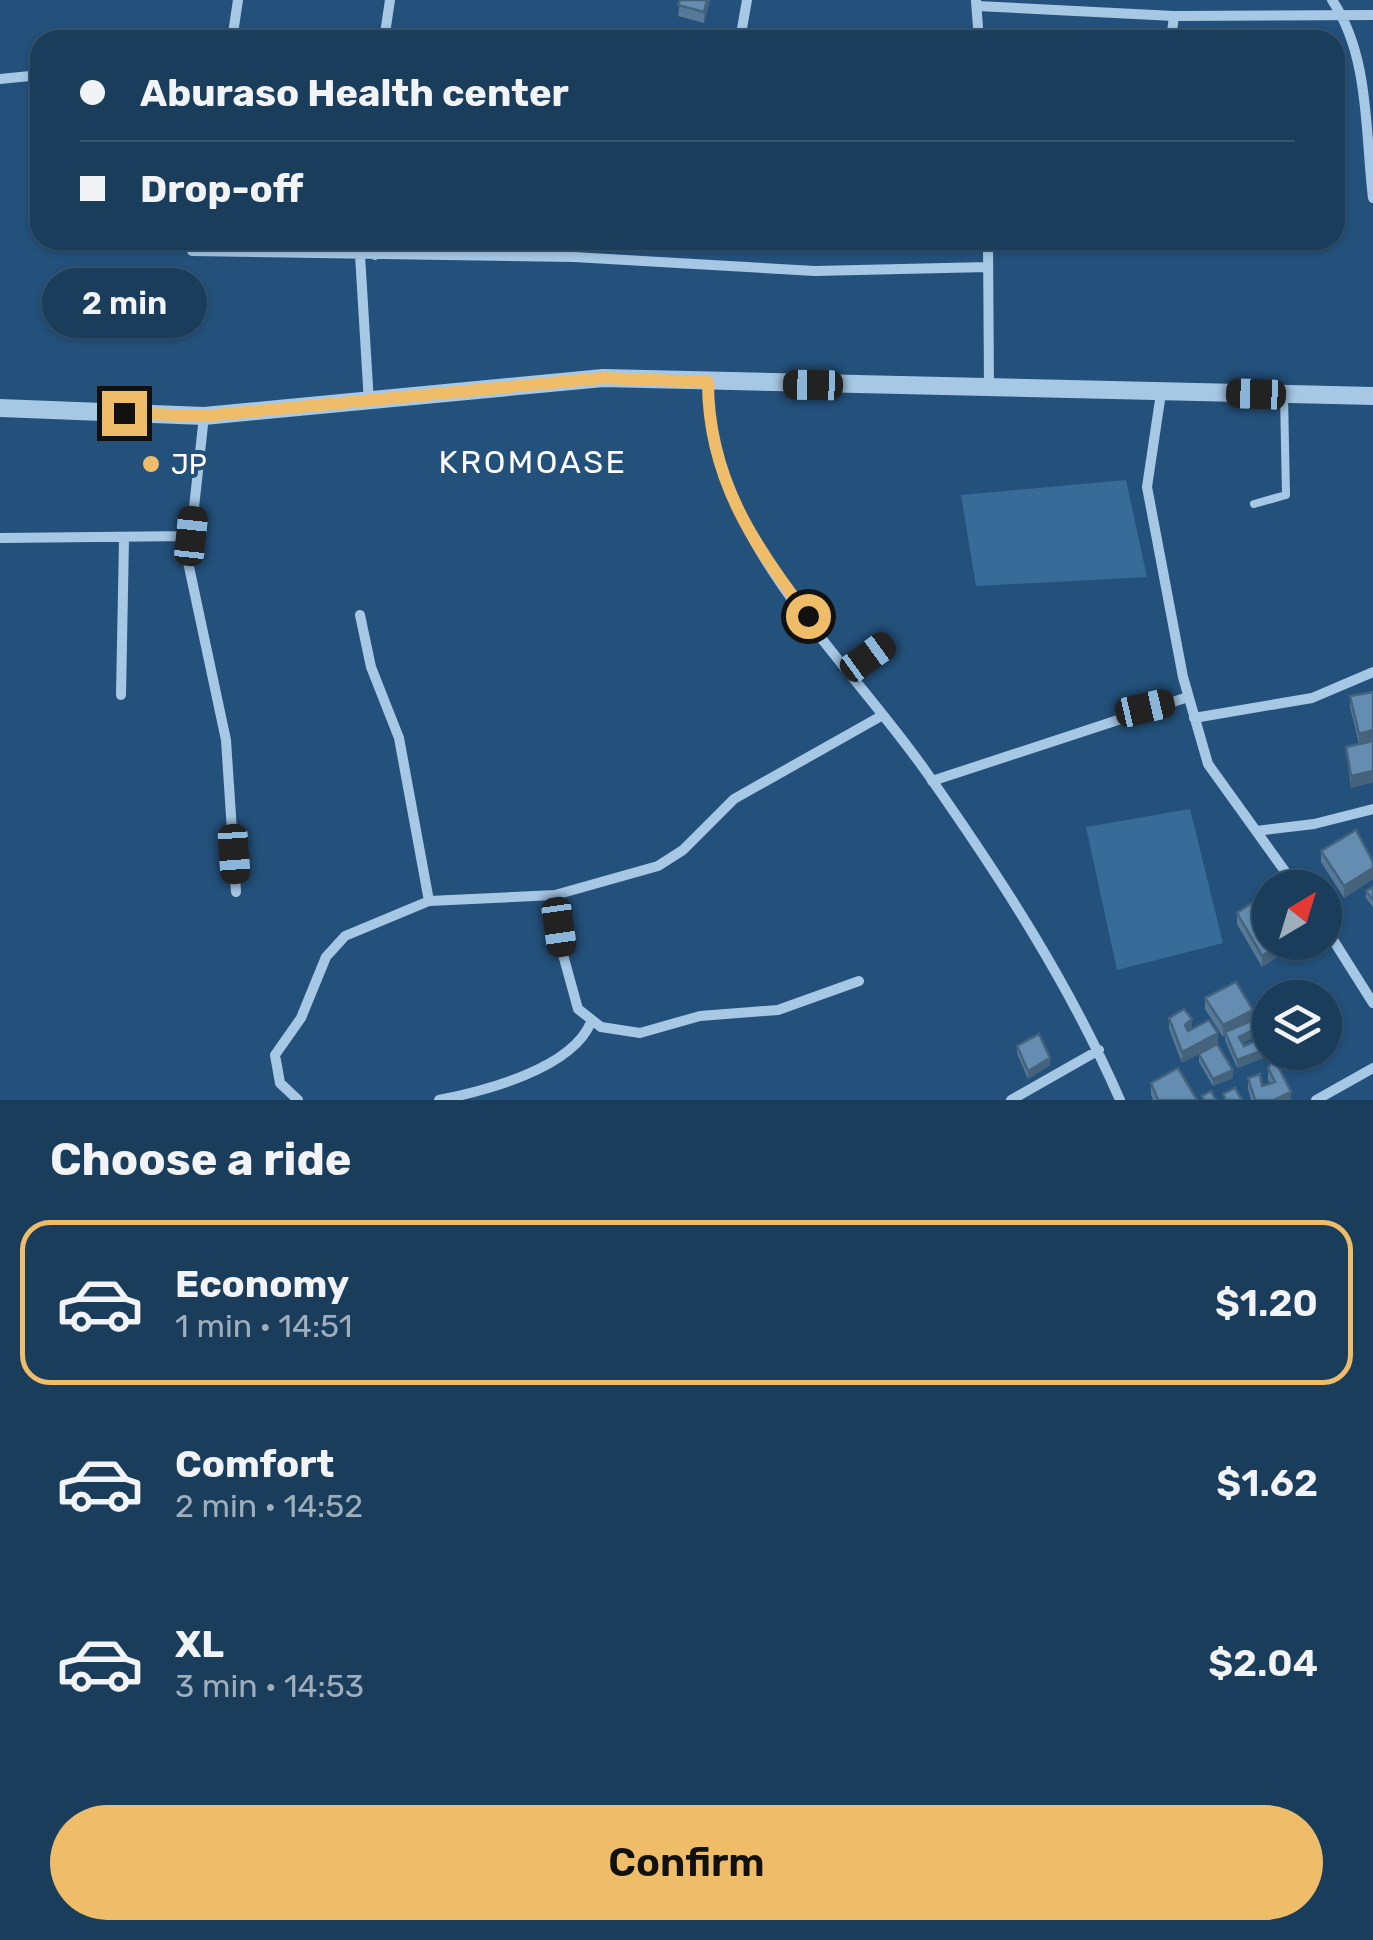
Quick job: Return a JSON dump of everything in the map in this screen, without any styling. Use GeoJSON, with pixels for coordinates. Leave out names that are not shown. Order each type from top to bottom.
{"type":"FeatureCollection","features":[{"type":"Feature","properties":{"kind":"street"},"geometry":{"type":"LineString","coordinates":[[234,30],[238,0]]}},
{"type":"Feature","properties":{"kind":"street"},"geometry":{"type":"LineString","coordinates":[[386,30],[390,0]]}},
{"type":"Feature","properties":{"kind":"street"},"geometry":{"type":"LineString","coordinates":[[742,30],[747,0]]}},
{"type":"Feature","properties":{"kind":"street"},"geometry":{"type":"LineString","coordinates":[[1332,0],[1344,17],[1358,59],[1373,198]]}},
{"type":"Feature","properties":{"kind":"street"},"geometry":{"type":"LineString","coordinates":[[978,30],[977,3],[1174,16],[1373,15]]}},
{"type":"Feature","properties":{"kind":"street"},"geometry":{"type":"LineString","coordinates":[[1172,30],[1174,16]]}},
{"type":"Feature","properties":{"kind":"street"},"geometry":{"type":"LineString","coordinates":[[0,78],[30,76]]}},
{"type":"Feature","properties":{"kind":"street"},"geometry":{"type":"LineString","coordinates":[[192,250],[574,257],[814,271],[988,268]]}},
{"type":"Feature","properties":{"kind":"street"},"geometry":{"type":"LineString","coordinates":[[375,255],[376,250]]}},
{"type":"Feature","properties":{"kind":"street"},"geometry":{"type":"LineString","coordinates":[[988,250],[989,388]]}},
{"type":"Feature","properties":{"kind":"street"},"geometry":{"type":"LineString","coordinates":[[360,254],[369,402]]}},
{"type":"Feature","properties":{"kind":"street"},"geometry":{"type":"LineString","coordinates":[[0,408],[204,416],[603,378],[1373,396]]}},
{"type":"Feature","properties":{"kind":"street"},"geometry":{"type":"LineString","coordinates":[[708,382],[714,450],[736,512],[788,590],[932,781],[1026,920],[1098,1050],[1120,1100]]}},
{"type":"Feature","properties":{"kind":"street"},"geometry":{"type":"LineString","coordinates":[[1161,393],[1147,487],[1188,697],[1208,764],[1284,870]]}},
{"type":"Feature","properties":{"kind":"street"},"geometry":{"type":"LineString","coordinates":[[204,416],[188,562],[226,740],[236,892]]}},
{"type":"Feature","properties":{"kind":"street"},"geometry":{"type":"LineString","coordinates":[[0,538],[191,536]]}},
{"type":"Feature","properties":{"kind":"street"},"geometry":{"type":"LineString","coordinates":[[120,695],[124,539]]}},
{"type":"Feature","properties":{"kind":"street"},"geometry":{"type":"LineString","coordinates":[[360,615],[371,667],[398,738],[429,901]]}},
{"type":"Feature","properties":{"kind":"street"},"geometry":{"type":"LineString","coordinates":[[1194,718],[1312,698],[1373,672]]}},
{"type":"Feature","properties":{"kind":"street"},"geometry":{"type":"LineString","coordinates":[[932,781],[1188,697]]}},
{"type":"Feature","properties":{"kind":"street"},"geometry":{"type":"LineString","coordinates":[[298,1100],[280,1083],[276,1056],[300,1018],[326,957],[345,936],[429,901],[554,895],[672,858],[734,800],[882,715]]}},
{"type":"Feature","properties":{"kind":"street"},"geometry":{"type":"LineString","coordinates":[[1256,830],[1314,824],[1373,810]]}},
{"type":"Feature","properties":{"kind":"street"},"geometry":{"type":"LineString","coordinates":[[554,895],[571,986],[578,1008],[591,1022],[640,1033],[700,1016],[778,1010],[859,981]]}},
{"type":"Feature","properties":{"kind":"street"},"geometry":{"type":"LineString","coordinates":[[1342,954],[1373,1003]]}},
{"type":"Feature","properties":{"kind":"street"},"geometry":{"type":"LineString","coordinates":[[438,1100],[485,1091],[520,1077],[578,1042],[591,1022]]}},
{"type":"Feature","properties":{"kind":"street"},"geometry":{"type":"LineString","coordinates":[[1011,1100],[1098,1050]]}},
{"type":"Feature","properties":{"kind":"street"},"geometry":{"type":"LineString","coordinates":[[1316,1100],[1373,1068]]}},
{"type":"Feature","properties":{"kind":"lane"},"geometry":{"type":"LineString","coordinates":[[1254,504],[1286,495],[1284,396]]}},
{"type":"Feature","properties":{"kind":"lane"},"geometry":{"type":"LineString","coordinates":[[850,670],[887,643]]}},
{"type":"Feature","properties":{"kind":"shaded area"},"geometry":{"type":"Polygon","coordinates":[[[1126,480],[1147,577],[976,586],[961,495],[1126,480]]]}},
{"type":"Feature","properties":{"kind":"shaded area"},"geometry":{"type":"Polygon","coordinates":[[[1190,809],[1223,943],[1117,970],[1086,827],[1190,809]]]}},
{"type":"Feature","properties":{"kind":"building"},"geometry":{"type":"Polygon","coordinates":[[[680,0],[707,0],[704,12],[678,5],[680,0]]]}},
{"type":"Feature","properties":{"kind":"building"},"geometry":{"type":"Polygon","coordinates":[[[1373,692],[1373,730],[1359,734],[1350,696],[1373,692]]]}},
{"type":"Feature","properties":{"kind":"building"},"geometry":{"type":"Polygon","coordinates":[[[1373,741],[1373,771],[1351,776],[1346,747],[1373,741]]]}},
{"type":"Feature","properties":{"kind":"building"},"geometry":{"type":"Polygon","coordinates":[[[1356,830],[1373,868],[1344,886],[1342,870],[1333,870],[1321,851],[1356,830]]]}},
{"type":"Feature","properties":{"kind":"building"},"geometry":{"type":"Polygon","coordinates":[[[1252,903],[1252,939],[1237,913],[1252,903]]]}},
{"type":"Feature","properties":{"kind":"building"},"geometry":{"type":"Polygon","coordinates":[[[1236,982],[1252,1010],[1223,1025],[1205,998],[1236,982]]]}},
{"type":"Feature","properties":{"kind":"building"},"geometry":{"type":"Polygon","coordinates":[[[1184,1009],[1192,1019],[1185,1025],[1188,1031],[1209,1020],[1218,1033],[1182,1052],[1169,1018],[1184,1009]]]}},
{"type":"Feature","properties":{"kind":"building"},"geometry":{"type":"Polygon","coordinates":[[[1252,1020],[1252,1030],[1239,1037],[1244,1046],[1252,1042],[1252,1054],[1237,1060],[1225,1032],[1252,1020]]]}},
{"type":"Feature","properties":{"kind":"building"},"geometry":{"type":"Polygon","coordinates":[[[1039,1034],[1050,1058],[1028,1071],[1017,1046],[1039,1034]]]}},
{"type":"Feature","properties":{"kind":"building"},"geometry":{"type":"Polygon","coordinates":[[[1217,1044],[1233,1070],[1213,1079],[1199,1054],[1217,1044]]]}},
{"type":"Feature","properties":{"kind":"building"},"geometry":{"type":"Polygon","coordinates":[[[1178,1068],[1197,1100],[1158,1100],[1151,1083],[1178,1068]]]}},
{"type":"Feature","properties":{"kind":"building"},"geometry":{"type":"Polygon","coordinates":[[[1269,1070],[1280,1070],[1291,1092],[1274,1100],[1255,1100],[1248,1078],[1260,1074],[1262,1086],[1275,1082],[1269,1070]]]}},
{"type":"Feature","properties":{"kind":"building"},"geometry":{"type":"Polygon","coordinates":[[[1235,1088],[1242,1100],[1226,1100],[1223,1094],[1235,1088]]]}},
{"type":"Feature","properties":{"kind":"building"},"geometry":{"type":"Polygon","coordinates":[[[1211,1091],[1216,1100],[1204,1100],[1202,1096],[1211,1091]]]}},
{"type":"Feature","properties":{"kind":"place","name":"JP"},"geometry":{"type":"Point","coordinates":[151,464]}},
{"type":"Feature","properties":{"kind":"district","name":"KROMOASE"},"geometry":{"type":"Point","coordinates":[533,462]}},
{"type":"Feature","properties":{"kind":"route"},"geometry":{"type":"LineString","coordinates":[[124,413],[204,416],[603,378],[708,382],[708,423],[717,463],[736,512],[808,616]]}}]}
